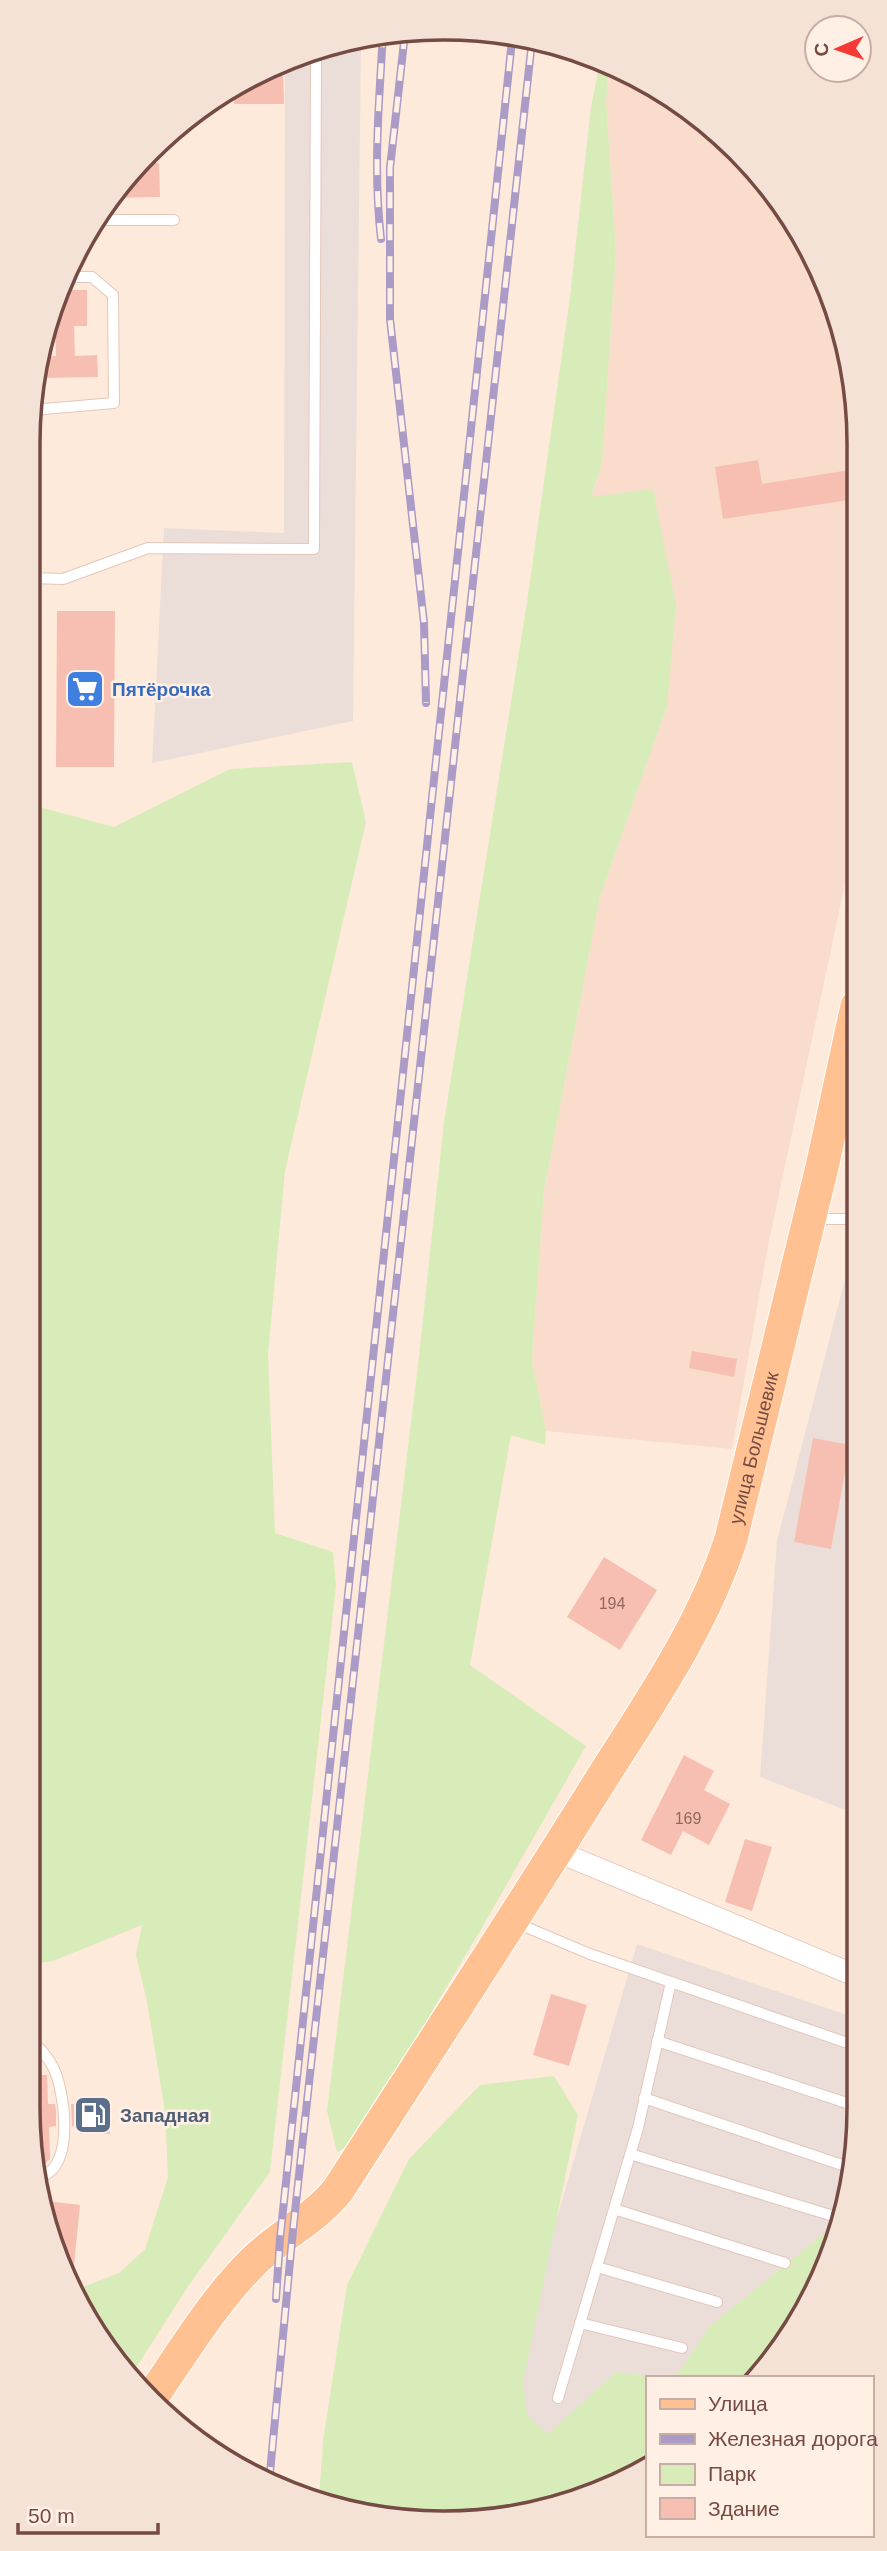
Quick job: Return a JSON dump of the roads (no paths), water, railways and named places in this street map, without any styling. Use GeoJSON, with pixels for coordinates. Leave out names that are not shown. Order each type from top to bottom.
{"type":"FeatureCollection","features":[{"type":"Feature","properties":{"kind":"main road","name":"улица Большевик"},"geometry":{"type":"LineString","coordinates":[[156,2391],[240,2276],[271,2246],[327,2203],[338,2190],[693,1632],[719,1575],[731,1539],[847,1050]]}},
{"type":"Feature","properties":{"kind":"street"},"geometry":{"type":"LineString","coordinates":[[556,1851],[847,1972]]}},
{"type":"Feature","properties":{"kind":"lane"},"geometry":{"type":"LineString","coordinates":[[40,578],[63,579],[148,548],[314,549],[316,61]]}},
{"type":"Feature","properties":{"kind":"lane"},"geometry":{"type":"LineString","coordinates":[[107,220],[174,220]]}},
{"type":"Feature","properties":{"kind":"lane"},"geometry":{"type":"LineString","coordinates":[[42,409],[114,403],[113,295],[92,276],[77,277]]}},
{"type":"Feature","properties":{"kind":"lane"},"geometry":{"type":"LineString","coordinates":[[809,1219],[847,1219]]}},
{"type":"Feature","properties":{"kind":"lane"},"geometry":{"type":"LineString","coordinates":[[511,1921],[590,1954],[847,2043]]}},
{"type":"Feature","properties":{"kind":"lane"},"geometry":{"type":"LineString","coordinates":[[558,2398],[630,2154],[671,1982]]}},
{"type":"Feature","properties":{"kind":"lane"},"geometry":{"type":"LineString","coordinates":[[657,2041],[847,2103]]}},
{"type":"Feature","properties":{"kind":"lane"},"geometry":{"type":"LineString","coordinates":[[40,2049],[53,2067],[63,2111],[61,2153],[57,2166],[46,2175]]}},
{"type":"Feature","properties":{"kind":"lane"},"geometry":{"type":"LineString","coordinates":[[645,2098],[842,2165]]}},
{"type":"Feature","properties":{"kind":"lane"},"geometry":{"type":"LineString","coordinates":[[630,2154],[830,2215]]}},
{"type":"Feature","properties":{"kind":"lane"},"geometry":{"type":"LineString","coordinates":[[614,2208],[785,2263]]}},
{"type":"Feature","properties":{"kind":"lane"},"geometry":{"type":"LineString","coordinates":[[597,2267],[717,2302]]}},
{"type":"Feature","properties":{"kind":"lane"},"geometry":{"type":"LineString","coordinates":[[580,2323],[682,2348]]}},
{"type":"Feature","properties":{"kind":"railway"},"geometry":{"type":"LineString","coordinates":[[404,43],[390,168],[390,319],[424,623],[426,703]]}},
{"type":"Feature","properties":{"kind":"railway"},"geometry":{"type":"LineString","coordinates":[[381,239],[377,162],[382,45]]}},
{"type":"Feature","properties":{"kind":"railway"},"geometry":{"type":"LineString","coordinates":[[276,2299],[280,2239],[511,46]]}},
{"type":"Feature","properties":{"kind":"railway"},"geometry":{"type":"LineString","coordinates":[[270,2471],[293,2230],[531,50]]}},
{"type":"Feature","properties":{"kind":"place","name":"Пятёрочка"},"geometry":{"type":"Point","coordinates":[85,689]}},
{"type":"Feature","properties":{"kind":"place","name":"Западная"},"geometry":{"type":"Point","coordinates":[93,2115]}}]}
